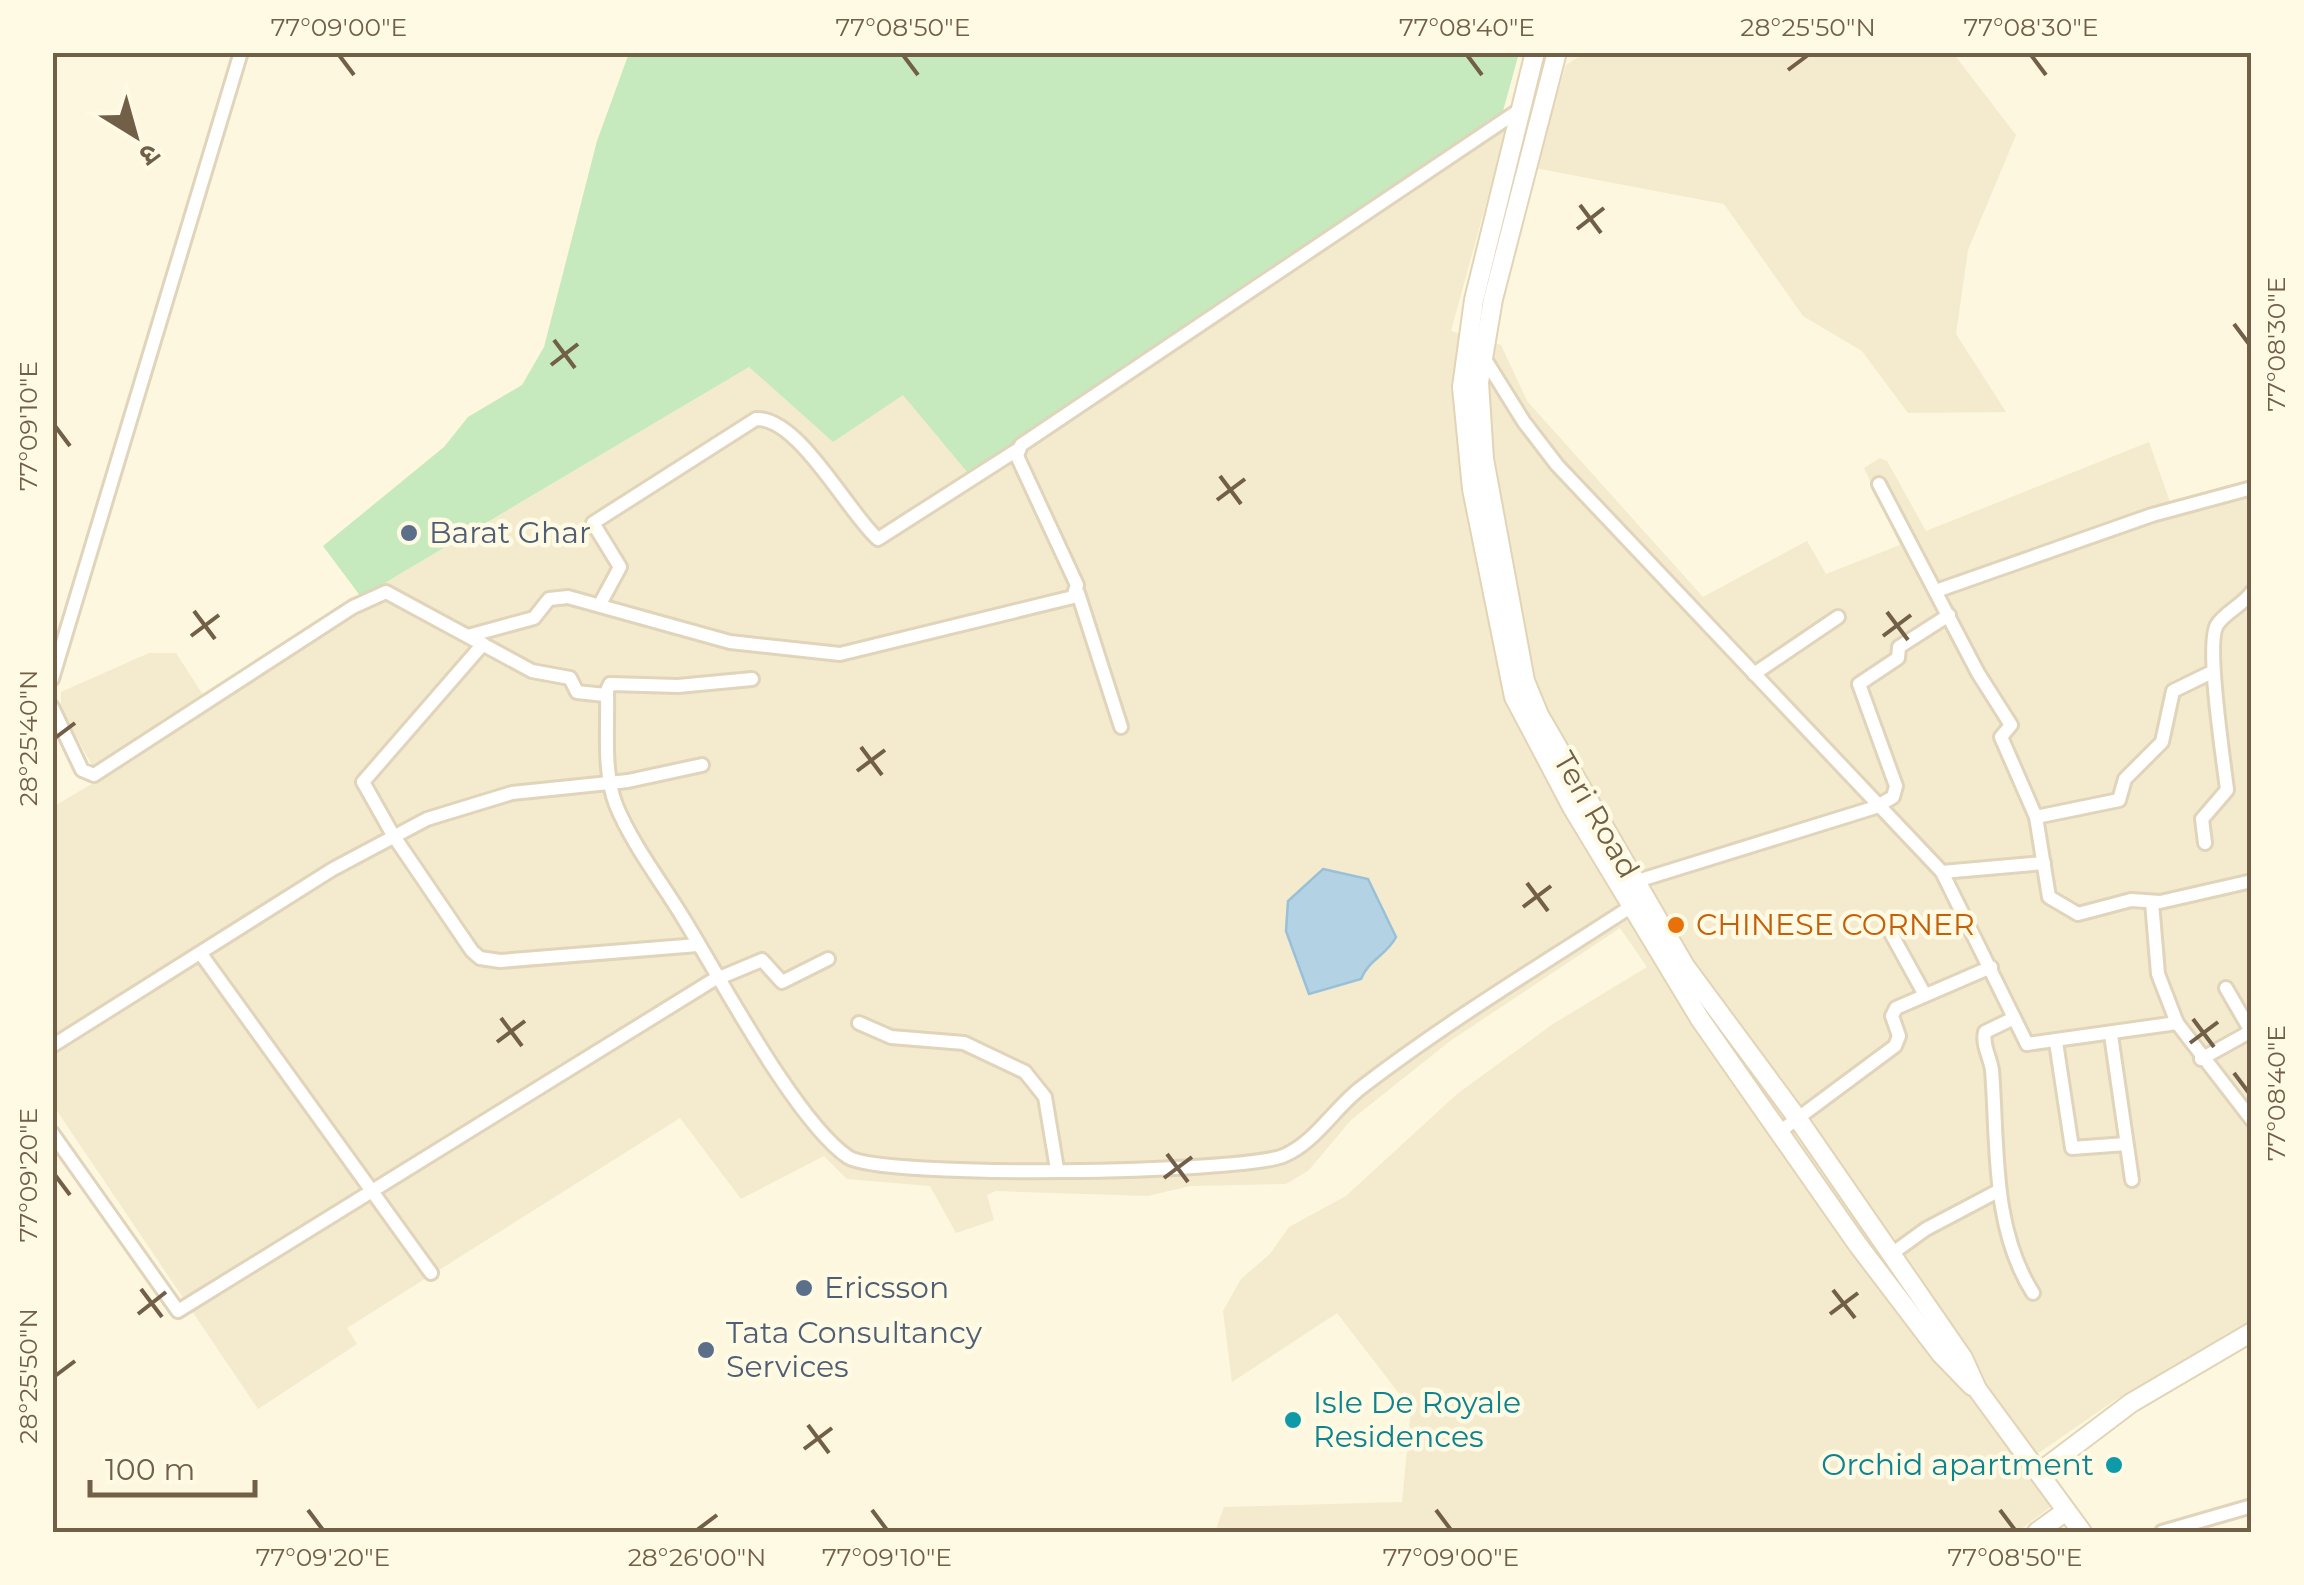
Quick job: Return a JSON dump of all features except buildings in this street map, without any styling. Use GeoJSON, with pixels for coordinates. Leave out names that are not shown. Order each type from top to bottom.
{"type":"FeatureCollection","features":[{"type":"Feature","properties":{"kind":"street"},"geometry":{"type":"LineString","coordinates":[[52,679],[242,52]]}},
{"type":"Feature","properties":{"kind":"street"},"geometry":{"type":"LineString","coordinates":[[1536,52],[1467,336],[1464,426],[1504,663],[1525,724],[1612,858],[1632,906],[1675,980],[1778,1133],[1941,1354],[1976,1389]]}},
{"type":"Feature","properties":{"kind":"street","name":"Teri Road"},"geometry":{"type":"LineString","coordinates":[[1557,52],[1493,299],[1479,382],[1481,435],[1525,681],[1612,858],[1634,882],[1694,979],[1798,1119],[1963,1358],[1976,1389],[2041,1471],[2082,1532]]}},
{"type":"Feature","properties":{"kind":"street"},"geometry":{"type":"LineString","coordinates":[[600,604],[620,567],[593,523],[756,419],[779,428],[804,450],[878,539],[1017,450],[1521,109]]}},
{"type":"Feature","properties":{"kind":"street"},"geometry":{"type":"LineString","coordinates":[[1467,336],[1557,465],[1876,808],[1942,872],[2027,1044],[2177,1022]]}},
{"type":"Feature","properties":{"kind":"street"},"geometry":{"type":"LineString","coordinates":[[1017,450],[1078,593],[1121,727]]}},
{"type":"Feature","properties":{"kind":"street"},"geometry":{"type":"LineString","coordinates":[[1879,484],[2010,725],[2002,738],[2036,817],[2049,897],[2074,913],[2252,881]]}},
{"type":"Feature","properties":{"kind":"street"},"geometry":{"type":"LineString","coordinates":[[1936,591],[2152,515],[2252,488]]}},
{"type":"Feature","properties":{"kind":"street"},"geometry":{"type":"LineString","coordinates":[[52,707],[82,770],[94,776],[371,596],[386,592],[538,674],[570,678],[577,692],[606,693]]}},
{"type":"Feature","properties":{"kind":"street"},"geometry":{"type":"LineString","coordinates":[[2205,843],[2202,820],[2227,790],[2212,672],[2217,625],[2252,592]]}},
{"type":"Feature","properties":{"kind":"street"},"geometry":{"type":"LineString","coordinates":[[468,636],[534,618],[554,597],[600,604],[730,642],[840,654],[887,646],[1078,593]]}},
{"type":"Feature","properties":{"kind":"street"},"geometry":{"type":"LineString","coordinates":[[1634,882],[1876,808],[1893,797],[1896,786],[1859,684],[1898,658],[1898,646],[1949,615]]}},
{"type":"Feature","properties":{"kind":"street"},"geometry":{"type":"LineString","coordinates":[[1754,674],[1838,617]]}},
{"type":"Feature","properties":{"kind":"street"},"geometry":{"type":"LineString","coordinates":[[483,644],[430,708],[366,774],[364,790],[392,835],[480,958],[512,961],[698,945]]}},
{"type":"Feature","properties":{"kind":"street"},"geometry":{"type":"LineString","coordinates":[[2036,817],[2120,800],[2124,779],[2162,742],[2173,692],[2212,672]]}},
{"type":"Feature","properties":{"kind":"street"},"geometry":{"type":"LineString","coordinates":[[752,679],[678,686],[610,684],[606,693],[610,782],[623,819],[718,978],[800,1102],[851,1159],[888,1166],[1057,1169],[1218,1166],[1280,1157],[1309,1138],[1362,1086],[1632,906]]}},
{"type":"Feature","properties":{"kind":"street"},"geometry":{"type":"LineString","coordinates":[[52,1046],[392,835],[489,798],[702,765]]}},
{"type":"Feature","properties":{"kind":"street"},"geometry":{"type":"LineString","coordinates":[[1942,872],[2044,863]]}},
{"type":"Feature","properties":{"kind":"street"},"geometry":{"type":"LineString","coordinates":[[2152,902],[2158,974],[2177,1022],[2202,1059],[2247,1104],[2252,1120]]}},
{"type":"Feature","properties":{"kind":"street"},"geometry":{"type":"LineString","coordinates":[[1887,926],[1925,995]]}},
{"type":"Feature","properties":{"kind":"street"},"geometry":{"type":"LineString","coordinates":[[201,954],[431,1274]]}},
{"type":"Feature","properties":{"kind":"street"},"geometry":{"type":"LineString","coordinates":[[52,1133],[178,1311],[718,978],[762,960],[782,982],[828,959]]}},
{"type":"Feature","properties":{"kind":"street"},"geometry":{"type":"LineString","coordinates":[[1778,1133],[1896,1046],[1899,1036],[1892,1012],[1990,968]]}},
{"type":"Feature","properties":{"kind":"street"},"geometry":{"type":"LineString","coordinates":[[2202,1059],[2248,1034],[2226,988]]}},
{"type":"Feature","properties":{"kind":"street"},"geometry":{"type":"LineString","coordinates":[[2014,1018],[1983,1036],[1992,1072],[1998,1191],[2020,1269],[2033,1293]]}},
{"type":"Feature","properties":{"kind":"street"},"geometry":{"type":"LineString","coordinates":[[859,1023],[891,1037],[964,1043],[1025,1072],[1045,1097],[1057,1169]]}},
{"type":"Feature","properties":{"kind":"street"},"geometry":{"type":"LineString","coordinates":[[2111,1034],[2132,1180]]}},
{"type":"Feature","properties":{"kind":"street"},"geometry":{"type":"LineString","coordinates":[[2056,1042],[2072,1148],[2126,1144]]}},
{"type":"Feature","properties":{"kind":"street"},"geometry":{"type":"LineString","coordinates":[[1890,1255],[1926,1229],[1998,1191]]}},
{"type":"Feature","properties":{"kind":"street"},"geometry":{"type":"LineString","coordinates":[[2041,1471],[2130,1404],[2252,1332]]}},
{"type":"Feature","properties":{"kind":"street"},"geometry":{"type":"LineString","coordinates":[[2162,1532],[2252,1506]]}},
{"type":"Feature","properties":{"kind":"street"},"geometry":{"type":"LineString","coordinates":[[2037,1532],[2066,1511]]}},
{"type":"Feature","properties":{"kind":"shaded area"},"geometry":{"type":"Polygon","coordinates":[[[1585,53],[1953,53],[2016,135],[1968,250],[1956,334],[2006,412],[1908,413],[1862,351],[1803,316],[1724,204],[1535,168],[1566,65],[1585,53]]]}},
{"type":"Feature","properties":{"kind":"shaded area"},"geometry":{"type":"Polygon","coordinates":[[[1512,109],[1451,331],[1501,345],[1527,401],[1703,597],[1807,541],[1826,574],[1900,545],[1864,468],[1880,458],[1887,461],[1926,531],[2149,442],[2170,502],[2251,479],[2251,1321],[2206,1353],[2115,1400],[2026,1462],[2053,1505],[2017,1532],[1215,1532],[1224,1507],[1402,1502],[1411,1409],[1337,1313],[1232,1382],[1223,1311],[1241,1279],[1270,1254],[1289,1227],[1346,1196],[1457,1094],[1553,1024],[1647,967],[1620,928],[1450,1041],[1351,1120],[1309,1170],[1286,1184],[1190,1186],[1148,1196],[996,1191],[987,1195],[994,1220],[956,1233],[930,1186],[847,1179],[824,1156],[741,1199],[680,1118],[347,1328],[357,1344],[258,1409],[53,1105],[53,807],[100,779],[61,710],[61,692],[149,653],[176,653],[205,698],[361,597],[749,367],[833,442],[903,394],[968,472],[1512,109]]]}},
{"type":"Feature","properties":{"kind":"green space"},"geometry":{"type":"Polygon","coordinates":[[[629,53],[1519,53],[1503,111],[968,473],[903,395],[833,442],[749,367],[361,597],[323,546],[444,447],[468,417],[522,385],[544,347],[597,141],[629,53]]]}},
{"type":"Feature","properties":{"kind":"water"},"geometry":{"type":"Polygon","coordinates":[[[1323,869],[1368,879],[1396,937],[1361,979],[1309,994],[1286,931],[1288,901],[1323,869]]]}},
{"type":"Feature","properties":{"kind":"place","name":"Barat Ghar"},"geometry":{"type":"Point","coordinates":[409,533]}},
{"type":"Feature","properties":{"kind":"place","name":"CHINESE CORNER"},"geometry":{"type":"Point","coordinates":[1676,925]}},
{"type":"Feature","properties":{"kind":"place","name":"Ericsson"},"geometry":{"type":"Point","coordinates":[804,1288]}},
{"type":"Feature","properties":{"kind":"place","name":"Tata Consultancy Services"},"geometry":{"type":"Point","coordinates":[706,1350]}},
{"type":"Feature","properties":{"kind":"place","name":"Isle De Royale Residences"},"geometry":{"type":"Point","coordinates":[1293,1420]}},
{"type":"Feature","properties":{"kind":"place","name":"Orchid apartment"},"geometry":{"type":"Point","coordinates":[2114,1465]}}]}
